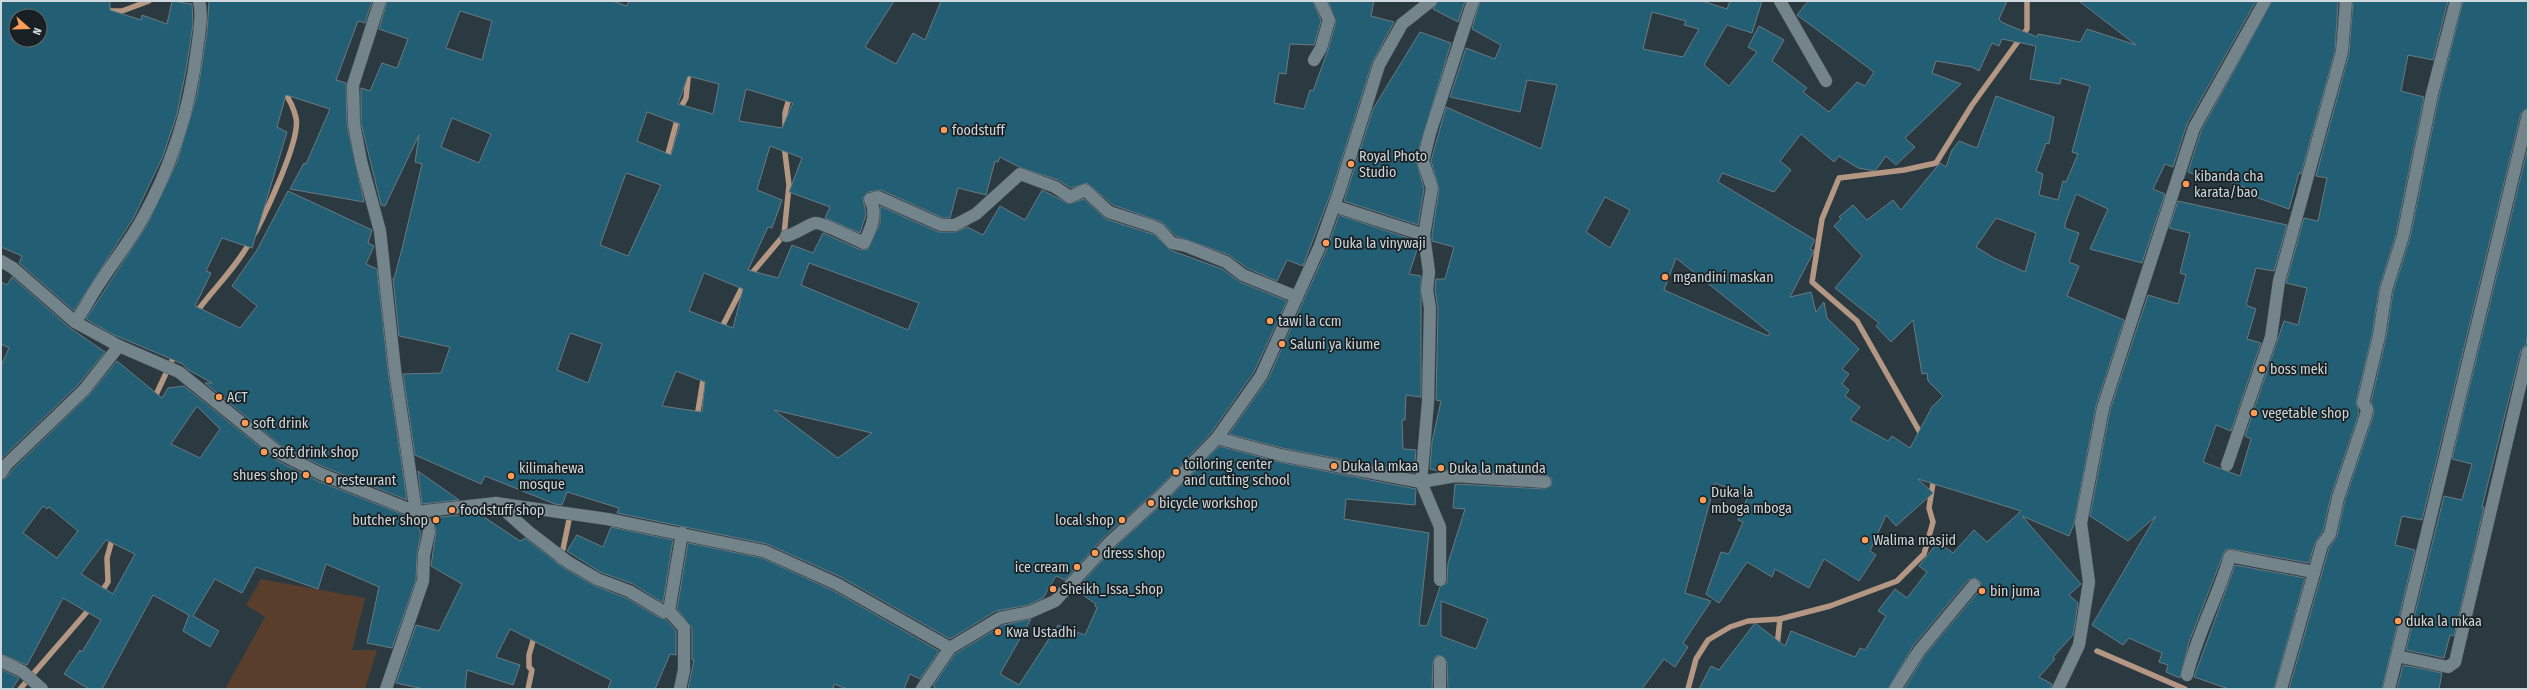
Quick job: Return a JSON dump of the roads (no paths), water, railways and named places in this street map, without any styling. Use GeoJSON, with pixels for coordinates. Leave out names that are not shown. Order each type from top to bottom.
{"type":"FeatureCollection","features":[{"type":"Feature","properties":{"kind":"street"},"geometry":{"type":"LineString","coordinates":[[75,322],[89,304],[100,282],[141,222],[167,170],[177,142],[195,71],[199,35],[198,1]]}},
{"type":"Feature","properties":{"kind":"street"},"geometry":{"type":"LineString","coordinates":[[380,1],[353,85],[354,124],[360,161],[380,231],[395,370],[416,512]]}},
{"type":"Feature","properties":{"kind":"street"},"geometry":{"type":"LineString","coordinates":[[1314,60],[1321,48],[1329,20],[1320,1]]}},
{"type":"Feature","properties":{"kind":"street"},"geometry":{"type":"LineString","coordinates":[[922,689],[950,648],[1000,618],[1030,612],[1056,601],[1109,543],[1165,492],[1217,438],[1261,376],[1319,248],[1379,65],[1402,24],[1431,1]]}},
{"type":"Feature","properties":{"kind":"street"},"geometry":{"type":"LineString","coordinates":[[1440,580],[1440,526],[1421,482],[1428,402],[1430,308],[1427,290],[1429,272],[1424,235],[1432,188],[1423,161],[1430,133],[1473,1]]}},
{"type":"Feature","properties":{"kind":"street"},"geometry":{"type":"LineString","coordinates":[[1780,1],[1826,81]]}},
{"type":"Feature","properties":{"kind":"street"},"geometry":{"type":"LineString","coordinates":[[2058,689],[2079,645],[2089,582],[2081,522],[2103,408],[2194,128],[2265,1]]}},
{"type":"Feature","properties":{"kind":"street"},"geometry":{"type":"LineString","coordinates":[[2227,465],[2271,338],[2279,281],[2342,52],[2346,1]]}},
{"type":"Feature","properties":{"kind":"street"},"geometry":{"type":"LineString","coordinates":[[2281,689],[2322,545],[2330,534],[2338,498],[2366,415],[2367,409],[2363,403],[2379,336],[2386,290],[2403,236],[2432,94],[2456,1]]}},
{"type":"Feature","properties":{"kind":"street"},"geometry":{"type":"LineString","coordinates":[[2389,689],[2528,115]]}},
{"type":"Feature","properties":{"kind":"street"},"geometry":{"type":"LineString","coordinates":[[786,236],[816,223],[827,225],[840,234],[864,243],[874,221],[874,206],[870,199],[878,197],[941,225],[955,225],[976,214],[1020,174],[1055,188],[1070,197],[1085,190],[1110,212],[1152,226],[1159,230],[1172,243],[1186,246],[1226,262],[1243,275],[1297,297]]}},
{"type":"Feature","properties":{"kind":"street"},"geometry":{"type":"LineString","coordinates":[[1334,206],[1424,235]]}},
{"type":"Feature","properties":{"kind":"street"},"geometry":{"type":"LineString","coordinates":[[1,261],[13,268],[75,322],[120,346],[165,364],[179,372],[279,453],[321,474],[416,512],[428,525],[429,532],[424,555],[423,581],[386,689]]}},
{"type":"Feature","properties":{"kind":"street"},"geometry":{"type":"LineString","coordinates":[[1,473],[6,465],[84,390],[120,346]]}},
{"type":"Feature","properties":{"kind":"street"},"geometry":{"type":"LineString","coordinates":[[2397,656],[2448,667],[2455,662],[2528,352]]}},
{"type":"Feature","properties":{"kind":"street"},"geometry":{"type":"LineString","coordinates":[[1217,438],[1280,455],[1421,482],[1455,476],[1545,482]]}},
{"type":"Feature","properties":{"kind":"street"},"geometry":{"type":"LineString","coordinates":[[416,512],[496,503],[576,514],[682,533],[764,551],[837,584],[950,648]]}},
{"type":"Feature","properties":{"kind":"street"},"geometry":{"type":"LineString","coordinates":[[496,503],[529,532],[568,562],[597,579],[629,591],[664,612],[670,611]]}},
{"type":"Feature","properties":{"kind":"street"},"geometry":{"type":"LineString","coordinates":[[680,689],[684,670],[684,628],[670,611],[682,533]]}},
{"type":"Feature","properties":{"kind":"street"},"geometry":{"type":"LineString","coordinates":[[2187,675],[2193,653],[2225,574],[2230,556],[2314,572]]}},
{"type":"Feature","properties":{"kind":"street"},"geometry":{"type":"LineString","coordinates":[[1896,689],[1919,651],[1974,585]]}},
{"type":"Feature","properties":{"kind":"street"},"geometry":{"type":"LineString","coordinates":[[1,661],[22,670],[40,688]]}},
{"type":"Feature","properties":{"kind":"street"},"geometry":{"type":"LineString","coordinates":[[1440,662],[1440,689]]}},
{"type":"Feature","properties":{"kind":"waterway"},"geometry":{"type":"LineString","coordinates":[[108,11],[122,11],[149,1]]}},
{"type":"Feature","properties":{"kind":"waterway"},"geometry":{"type":"LineString","coordinates":[[1922,436],[1857,321],[1812,282],[1822,219],[1839,178],[1904,170],[1936,163],[1972,105],[2027,29],[2027,1]]}},
{"type":"Feature","properties":{"kind":"waterway"},"geometry":{"type":"LineString","coordinates":[[666,161],[680,109],[686,98],[689,69]]}},
{"type":"Feature","properties":{"kind":"waterway"},"geometry":{"type":"LineString","coordinates":[[255,233],[282,176],[296,128],[294,111],[283,90]]}},
{"type":"Feature","properties":{"kind":"waterway"},"geometry":{"type":"LineString","coordinates":[[785,128],[785,113],[790,95]]}},
{"type":"Feature","properties":{"kind":"waterway"},"geometry":{"type":"LineString","coordinates":[[720,331],[746,280],[784,235],[789,185],[784,145]]}},
{"type":"Feature","properties":{"kind":"waterway"},"geometry":{"type":"LineString","coordinates":[[195,314],[238,260],[251,240]]}},
{"type":"Feature","properties":{"kind":"waterway"},"geometry":{"type":"LineString","coordinates":[[154,399],[175,354]]}},
{"type":"Feature","properties":{"kind":"waterway"},"geometry":{"type":"LineString","coordinates":[[697,417],[704,374]]}},
{"type":"Feature","properties":{"kind":"waterway"},"geometry":{"type":"LineString","coordinates":[[1688,689],[1696,659],[1708,640],[1730,627],[1748,621],[1780,619],[1830,606],[1897,581],[1924,554],[1933,522],[1929,508],[1934,477]]}},
{"type":"Feature","properties":{"kind":"waterway"},"geometry":{"type":"LineString","coordinates":[[556,571],[563,549],[569,520]]}},
{"type":"Feature","properties":{"kind":"waterway"},"geometry":{"type":"LineString","coordinates":[[100,594],[108,582],[107,558],[113,536]]}},
{"type":"Feature","properties":{"kind":"waterway"},"geometry":{"type":"LineString","coordinates":[[20,689],[92,606]]}},
{"type":"Feature","properties":{"kind":"waterway"},"geometry":{"type":"LineString","coordinates":[[1777,646],[1780,619]]}},
{"type":"Feature","properties":{"kind":"waterway"},"geometry":{"type":"LineString","coordinates":[[528,689],[532,670],[529,667],[529,655],[535,634]]}},
{"type":"Feature","properties":{"kind":"waterway"},"geometry":{"type":"LineString","coordinates":[[2097,651],[2185,689]]}},
{"type":"Feature","properties":{"kind":"place","name":"foodstuff"},"geometry":{"type":"Point","coordinates":[944,130]}},
{"type":"Feature","properties":{"kind":"place","name":"Royal Photo Studio"},"geometry":{"type":"Point","coordinates":[1351,164]}},
{"type":"Feature","properties":{"kind":"place","name":"kibanda cha karata/bao"},"geometry":{"type":"Point","coordinates":[2186,184]}},
{"type":"Feature","properties":{"kind":"place","name":"Duka la vinywaji"},"geometry":{"type":"Point","coordinates":[1326,243]}},
{"type":"Feature","properties":{"kind":"place","name":"mgandini maskan"},"geometry":{"type":"Point","coordinates":[1665,277]}},
{"type":"Feature","properties":{"kind":"place","name":"tawi la ccm"},"geometry":{"type":"Point","coordinates":[1270,321]}},
{"type":"Feature","properties":{"kind":"place","name":"Saluni ya kiume"},"geometry":{"type":"Point","coordinates":[1282,344]}},
{"type":"Feature","properties":{"kind":"place","name":"boss meki"},"geometry":{"type":"Point","coordinates":[2262,369]}},
{"type":"Feature","properties":{"kind":"place","name":"ACT"},"geometry":{"type":"Point","coordinates":[219,397]}},
{"type":"Feature","properties":{"kind":"place","name":"vegetable shop"},"geometry":{"type":"Point","coordinates":[2254,413]}},
{"type":"Feature","properties":{"kind":"place","name":"soft drink"},"geometry":{"type":"Point","coordinates":[245,423]}},
{"type":"Feature","properties":{"kind":"place","name":"soft drink shop"},"geometry":{"type":"Point","coordinates":[264,452]}},
{"type":"Feature","properties":{"kind":"place","name":"Duka la mkaa"},"geometry":{"type":"Point","coordinates":[1334,466]}},
{"type":"Feature","properties":{"kind":"place","name":"Duka la matunda"},"geometry":{"type":"Point","coordinates":[1441,468]}},
{"type":"Feature","properties":{"kind":"place","name":"toiloring center and cutting school"},"geometry":{"type":"Point","coordinates":[1176,472]}},
{"type":"Feature","properties":{"kind":"place","name":"shues shop"},"geometry":{"type":"Point","coordinates":[306,475]}},
{"type":"Feature","properties":{"kind":"place","name":"kilimahewa mosque"},"geometry":{"type":"Point","coordinates":[511,476]}},
{"type":"Feature","properties":{"kind":"place","name":"resteurant"},"geometry":{"type":"Point","coordinates":[329,480]}},
{"type":"Feature","properties":{"kind":"place","name":"Duka la mboga mboga"},"geometry":{"type":"Point","coordinates":[1703,500]}},
{"type":"Feature","properties":{"kind":"place","name":"bicycle workshop"},"geometry":{"type":"Point","coordinates":[1151,503]}},
{"type":"Feature","properties":{"kind":"place","name":"foodstuff shop"},"geometry":{"type":"Point","coordinates":[452,510]}},
{"type":"Feature","properties":{"kind":"place","name":"butcher shop"},"geometry":{"type":"Point","coordinates":[436,520]}},
{"type":"Feature","properties":{"kind":"place","name":"local shop"},"geometry":{"type":"Point","coordinates":[1122,520]}},
{"type":"Feature","properties":{"kind":"place","name":"Walima masjid"},"geometry":{"type":"Point","coordinates":[1865,540]}},
{"type":"Feature","properties":{"kind":"place","name":"dress shop"},"geometry":{"type":"Point","coordinates":[1095,553]}},
{"type":"Feature","properties":{"kind":"place","name":"ice cream"},"geometry":{"type":"Point","coordinates":[1077,567]}},
{"type":"Feature","properties":{"kind":"place","name":"Sheikh_Issa_shop"},"geometry":{"type":"Point","coordinates":[1053,589]}},
{"type":"Feature","properties":{"kind":"place","name":"bin juma"},"geometry":{"type":"Point","coordinates":[1982,591]}},
{"type":"Feature","properties":{"kind":"place","name":"duka la mkaa"},"geometry":{"type":"Point","coordinates":[2398,621]}},
{"type":"Feature","properties":{"kind":"place","name":"Kwa Ustadhi"},"geometry":{"type":"Point","coordinates":[998,632]}}]}
